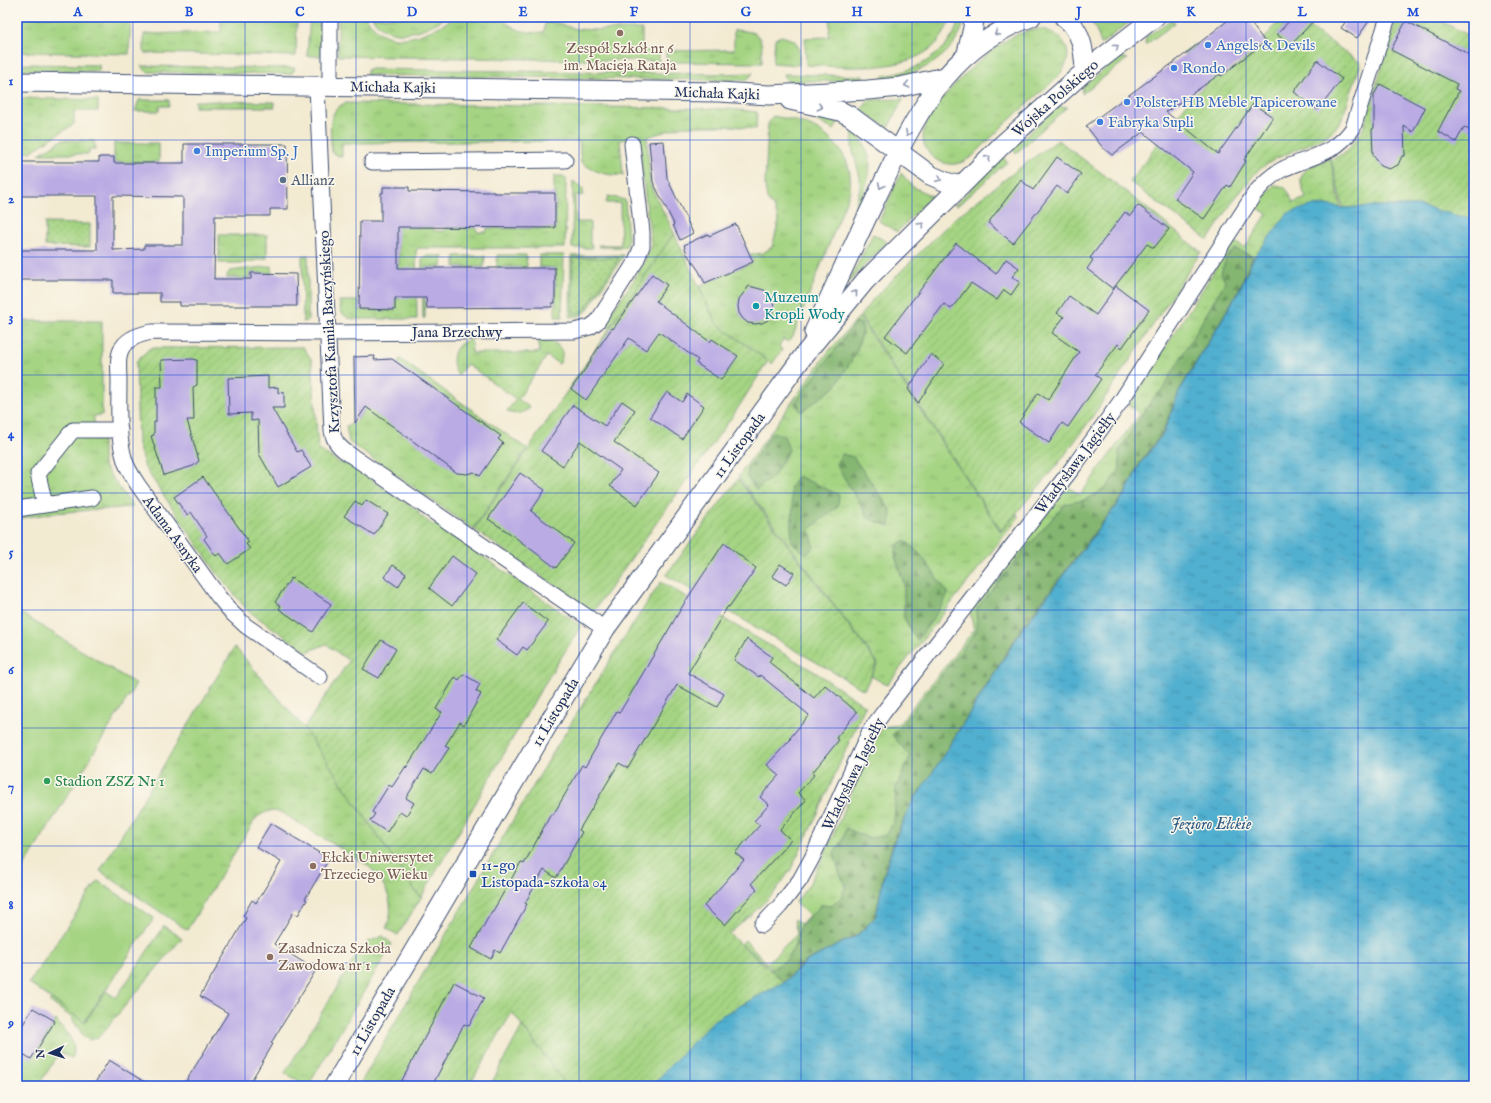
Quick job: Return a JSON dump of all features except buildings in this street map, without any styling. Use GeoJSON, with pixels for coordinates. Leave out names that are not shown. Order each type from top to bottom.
{"type":"FeatureCollection","features":[{"type":"Feature","properties":{"kind":"street","name":"Krzysztofa Kamila Baczyńskiego"},"geometry":{"type":"LineString","coordinates":[[330,17],[323,86],[328,333],[333,437],[341,448],[606,629]]}},
{"type":"Feature","properties":{"kind":"street"},"geometry":{"type":"LineString","coordinates":[[967,54],[974,17]]}},
{"type":"Feature","properties":{"kind":"street"},"geometry":{"type":"LineString","coordinates":[[898,151],[921,108],[945,77],[967,54],[1006,28],[1031,17]]}},
{"type":"Feature","properties":{"kind":"street"},"geometry":{"type":"LineString","coordinates":[[1064,17],[1075,29],[1081,39],[1084,53],[1085,71]]}},
{"type":"Feature","properties":{"kind":"street","name":"Wojska Polskiego"},"geometry":{"type":"LineString","coordinates":[[960,186],[1008,138],[1085,71],[1155,17]]}},
{"type":"Feature","properties":{"kind":"street","name":"Władysława Jagiełły"},"geometry":{"type":"LineString","coordinates":[[762,924],[800,880],[812,858],[870,731],[1069,472],[1121,401],[1255,193],[1267,180],[1282,170],[1334,148],[1347,138],[1353,128],[1388,17]]}},
{"type":"Feature","properties":{"kind":"street","name":"Michała Kajki"},"geometry":{"type":"LineString","coordinates":[[17,82],[712,92],[769,95],[900,87],[945,77]]}},
{"type":"Feature","properties":{"kind":"street","name":"Michała Kajki"},"geometry":{"type":"LineString","coordinates":[[769,95],[840,111],[850,116],[930,175],[960,186]]}},
{"type":"Feature","properties":{"kind":"street","name":"Jana Brzechwy"},"geometry":{"type":"LineString","coordinates":[[126,344],[138,335],[152,332],[328,333],[574,331],[590,327],[596,322],[636,261],[642,246],[642,232],[632,144]]}},
{"type":"Feature","properties":{"kind":"street","name":"11 Listopada"},"geometry":{"type":"LineString","coordinates":[[804,355],[898,151]]}},
{"type":"Feature","properties":{"kind":"street"},"geometry":{"type":"LineString","coordinates":[[372,162],[565,160]]}},
{"type":"Feature","properties":{"kind":"street","name":"11 Listopada"},"geometry":{"type":"LineString","coordinates":[[334,1086],[551,719],[606,629],[804,355],[865,281],[960,186]]}},
{"type":"Feature","properties":{"kind":"street","name":"Adama Asnyka"},"geometry":{"type":"LineString","coordinates":[[126,344],[121,350],[119,361],[120,430],[123,453],[127,468],[218,596],[232,613],[246,626],[320,677]]}},
{"type":"Feature","properties":{"kind":"street"},"geometry":{"type":"LineString","coordinates":[[45,505],[38,474],[73,430],[120,430]]}},
{"type":"Feature","properties":{"kind":"street"},"geometry":{"type":"LineString","coordinates":[[17,509],[92,498]]}},
{"type":"Feature","properties":{"kind":"green space"},"geometry":{"type":"Polygon","coordinates":[[[17,17],[131,17],[129,54],[17,52],[17,17]]]}},
{"type":"Feature","properties":{"kind":"green space"},"geometry":{"type":"Polygon","coordinates":[[[221,17],[297,17],[296,56],[144,53],[144,34],[221,32],[221,17]]]}},
{"type":"Feature","properties":{"kind":"green space"},"geometry":{"type":"Polygon","coordinates":[[[310,17],[320,17],[321,56],[307,56],[310,17]]]}},
{"type":"Feature","properties":{"kind":"green space"},"geometry":{"type":"Polygon","coordinates":[[[338,17],[366,17],[375,28],[384,35],[395,38],[417,36],[440,26],[454,17],[500,17],[515,28],[526,32],[544,32],[545,24],[548,22],[577,29],[642,29],[642,50],[659,50],[659,61],[338,56],[338,17]]]}},
{"type":"Feature","properties":{"kind":"green space"},"geometry":{"type":"Polygon","coordinates":[[[372,17],[447,17],[418,31],[398,33],[388,31],[379,26],[372,17]]]}},
{"type":"Feature","properties":{"kind":"green space"},"geometry":{"type":"Polygon","coordinates":[[[576,17],[655,17],[578,18],[576,17]]]}},
{"type":"Feature","properties":{"kind":"green space"},"geometry":{"type":"Polygon","coordinates":[[[670,17],[720,17],[670,18],[670,17]]]}},
{"type":"Feature","properties":{"kind":"green space"},"geometry":{"type":"Polygon","coordinates":[[[830,17],[950,17],[942,37],[928,51],[910,60],[890,65],[868,67],[806,65],[805,38],[829,37],[830,17]]]}},
{"type":"Feature","properties":{"kind":"green space"},"geometry":{"type":"Polygon","coordinates":[[[959,17],[965,17],[961,31],[945,54],[922,69],[908,75],[881,81],[883,76],[895,74],[920,65],[941,50],[950,40],[956,29],[959,17]]]}},
{"type":"Feature","properties":{"kind":"green space"},"geometry":{"type":"Polygon","coordinates":[[[1088,17],[1136,17],[1101,44],[1094,26],[1088,17]]]}},
{"type":"Feature","properties":{"kind":"green space"},"geometry":{"type":"Polygon","coordinates":[[[1283,17],[1307,17],[1313,23],[1309,27],[1361,63],[1342,119],[1334,130],[1323,138],[1275,159],[1257,171],[1233,201],[1208,240],[1130,182],[1190,99],[1206,85],[1184,53],[1195,44],[1221,78],[1266,43],[1264,39],[1283,17]]]}},
{"type":"Feature","properties":{"kind":"green space"},"geometry":{"type":"Polygon","coordinates":[[[1397,17],[1433,17],[1474,38],[1474,220],[1420,206],[1343,208],[1331,160],[1346,152],[1362,132],[1397,17]]]}},
{"type":"Feature","properties":{"kind":"green space"},"geometry":{"type":"Polygon","coordinates":[[[1172,19],[1175,23],[1145,45],[1146,37],[1172,19]]]}},
{"type":"Feature","properties":{"kind":"green space"},"geometry":{"type":"Polygon","coordinates":[[[1040,29],[1054,33],[1064,42],[1067,48],[1067,61],[1061,72],[974,155],[963,162],[948,164],[941,162],[930,155],[924,144],[924,130],[929,118],[949,91],[976,64],[1003,43],[1020,33],[1040,29]]]}},
{"type":"Feature","properties":{"kind":"green space"},"geometry":{"type":"Polygon","coordinates":[[[734,30],[750,32],[758,37],[762,46],[762,63],[666,62],[666,51],[734,50],[734,30]]]}},
{"type":"Feature","properties":{"kind":"green space"},"geometry":{"type":"Polygon","coordinates":[[[781,36],[794,40],[799,48],[799,65],[773,63],[775,39],[781,36]]]}},
{"type":"Feature","properties":{"kind":"green space"},"geometry":{"type":"Polygon","coordinates":[[[1120,57],[1127,59],[1082,94],[1083,86],[1120,57]]]}},
{"type":"Feature","properties":{"kind":"green space"},"geometry":{"type":"Polygon","coordinates":[[[17,64],[99,65],[99,71],[17,70],[17,64]]]}},
{"type":"Feature","properties":{"kind":"green space"},"geometry":{"type":"Polygon","coordinates":[[[141,66],[295,68],[290,74],[147,72],[141,66]]]}},
{"type":"Feature","properties":{"kind":"green space"},"geometry":{"type":"Polygon","coordinates":[[[368,69],[716,74],[753,73],[747,80],[715,80],[366,75],[368,69]]]}},
{"type":"Feature","properties":{"kind":"green space"},"geometry":{"type":"Polygon","coordinates":[[[783,74],[863,76],[862,81],[787,81],[783,74]]]}},
{"type":"Feature","properties":{"kind":"green space"},"geometry":{"type":"Polygon","coordinates":[[[17,98],[98,100],[98,111],[74,111],[74,124],[30,152],[17,152],[17,98]]]}},
{"type":"Feature","properties":{"kind":"green space"},"geometry":{"type":"Polygon","coordinates":[[[903,99],[888,128],[861,110],[869,100],[903,99]]]}},
{"type":"Feature","properties":{"kind":"green space"},"geometry":{"type":"Polygon","coordinates":[[[139,100],[169,100],[169,106],[159,106],[159,111],[135,111],[139,100]]]}},
{"type":"Feature","properties":{"kind":"green space"},"geometry":{"type":"Polygon","coordinates":[[[195,101],[274,102],[275,107],[195,107],[195,101]]]}},
{"type":"Feature","properties":{"kind":"green space"},"geometry":{"type":"Polygon","coordinates":[[[345,103],[729,109],[757,112],[756,129],[734,126],[683,126],[647,137],[650,185],[674,233],[610,327],[604,322],[638,274],[651,243],[638,138],[620,140],[623,175],[601,173],[581,162],[579,141],[342,143],[342,157],[332,153],[330,132],[334,112],[345,103]]]}},
{"type":"Feature","properties":{"kind":"green space"},"geometry":{"type":"Polygon","coordinates":[[[1058,106],[1067,107],[1016,153],[1012,149],[1058,106]]]}},
{"type":"Feature","properties":{"kind":"green space"},"geometry":{"type":"Polygon","coordinates":[[[773,116],[800,122],[826,135],[839,149],[848,166],[850,175],[850,191],[793,336],[788,342],[783,339],[779,346],[782,350],[772,364],[716,323],[699,286],[753,262],[750,255],[763,253],[772,247],[779,221],[775,210],[767,199],[765,185],[768,124],[773,116]]]}},
{"type":"Feature","properties":{"kind":"green space"},"geometry":{"type":"Polygon","coordinates":[[[808,116],[826,119],[838,123],[834,130],[808,116]]]}},
{"type":"Feature","properties":{"kind":"green space"},"geometry":{"type":"Polygon","coordinates":[[[853,129],[861,139],[866,149],[870,167],[866,186],[858,207],[855,206],[860,188],[860,177],[852,148],[853,129]]]}},
{"type":"Feature","properties":{"kind":"green space"},"geometry":{"type":"Polygon","coordinates":[[[62,140],[94,141],[96,149],[89,149],[89,154],[39,154],[62,140]]]}},
{"type":"Feature","properties":{"kind":"green space"},"geometry":{"type":"Polygon","coordinates":[[[1058,140],[1201,252],[1093,416],[1058,464],[1001,531],[860,316],[874,298],[955,218],[1058,140]]]}},
{"type":"Feature","properties":{"kind":"green space"},"geometry":{"type":"Polygon","coordinates":[[[114,143],[159,143],[159,162],[114,162],[114,143]]]}},
{"type":"Feature","properties":{"kind":"green space"},"geometry":{"type":"Polygon","coordinates":[[[1003,157],[1007,162],[957,206],[955,205],[1003,157]]]}},
{"type":"Feature","properties":{"kind":"green space"},"geometry":{"type":"Polygon","coordinates":[[[1330,158],[1341,208],[1326,205],[1288,213],[1254,257],[1239,291],[1179,392],[1163,434],[1140,464],[1126,493],[1023,628],[910,806],[895,840],[884,875],[877,916],[858,935],[807,961],[786,981],[741,944],[745,940],[767,963],[797,934],[794,919],[801,924],[809,915],[795,903],[808,886],[823,858],[882,727],[898,725],[974,630],[970,612],[1068,487],[1080,495],[1140,414],[1129,405],[1233,241],[1245,248],[1267,214],[1255,206],[1274,185],[1285,188],[1293,203],[1306,198],[1301,185],[1303,173],[1315,164],[1330,158]]]}},
{"type":"Feature","properties":{"kind":"green space"},"geometry":{"type":"Polygon","coordinates":[[[901,173],[913,187],[932,196],[897,232],[879,221],[901,173]]]}},
{"type":"Feature","properties":{"kind":"green space"},"geometry":{"type":"Polygon","coordinates":[[[554,176],[563,176],[566,178],[565,248],[418,248],[416,251],[417,319],[354,319],[348,318],[341,312],[339,301],[359,301],[359,310],[395,310],[395,299],[399,299],[399,273],[395,266],[399,266],[399,246],[395,245],[395,227],[433,227],[434,231],[445,231],[445,228],[476,228],[477,232],[487,232],[487,228],[555,229],[556,193],[554,192],[554,176]]]}},
{"type":"Feature","properties":{"kind":"green space"},"geometry":{"type":"Polygon","coordinates":[[[573,181],[583,189],[583,195],[575,196],[576,222],[590,222],[590,245],[592,245],[592,248],[572,248],[573,181]]]}},
{"type":"Feature","properties":{"kind":"green space"},"geometry":{"type":"Polygon","coordinates":[[[608,196],[625,200],[628,239],[626,247],[599,247],[598,245],[621,245],[620,203],[606,203],[608,196]]]}},
{"type":"Feature","properties":{"kind":"green space"},"geometry":{"type":"Polygon","coordinates":[[[45,223],[90,224],[90,247],[45,246],[45,223]]]}},
{"type":"Feature","properties":{"kind":"green space"},"geometry":{"type":"Polygon","coordinates":[[[674,233],[716,323],[768,361],[734,414],[593,612],[474,529],[674,233]]]}},
{"type":"Feature","properties":{"kind":"green space"},"geometry":{"type":"Polygon","coordinates":[[[873,234],[887,242],[848,283],[873,234]]]}},
{"type":"Feature","properties":{"kind":"green space"},"geometry":{"type":"Polygon","coordinates":[[[219,235],[267,235],[267,258],[244,263],[219,263],[219,235]]]}},
{"type":"Feature","properties":{"kind":"green space"},"geometry":{"type":"Polygon","coordinates":[[[1235,249],[1253,256],[1238,291],[1179,391],[1162,433],[1140,463],[1125,493],[1022,627],[933,772],[910,806],[894,840],[883,876],[876,916],[857,935],[806,961],[785,981],[593,1086],[786,960],[794,947],[801,925],[821,905],[832,906],[841,897],[846,885],[840,875],[834,853],[842,841],[846,828],[868,838],[885,836],[894,822],[896,788],[910,756],[892,735],[976,632],[977,608],[1035,538],[1065,504],[1085,500],[1106,488],[1120,469],[1119,451],[1152,399],[1162,390],[1225,282],[1221,273],[1227,256],[1235,249]]]}},
{"type":"Feature","properties":{"kind":"green space"},"geometry":{"type":"Polygon","coordinates":[[[308,255],[308,319],[307,321],[303,322],[302,256],[308,255]]]}},
{"type":"Feature","properties":{"kind":"green space"},"geometry":{"type":"Polygon","coordinates":[[[497,255],[526,255],[527,267],[497,267],[497,255]]]}},
{"type":"Feature","properties":{"kind":"green space"},"geometry":{"type":"Polygon","coordinates":[[[539,255],[564,255],[562,317],[555,317],[556,268],[539,267],[539,255]]]}},
{"type":"Feature","properties":{"kind":"green space"},"geometry":{"type":"Polygon","coordinates":[[[624,255],[586,312],[579,316],[570,317],[571,256],[624,255]]]}},
{"type":"Feature","properties":{"kind":"green space"},"geometry":{"type":"Polygon","coordinates":[[[425,256],[443,256],[442,267],[425,267],[425,318],[423,318],[422,259],[425,256]]]}},
{"type":"Feature","properties":{"kind":"green space"},"geometry":{"type":"Polygon","coordinates":[[[455,256],[485,256],[484,267],[455,267],[455,256]]]}},
{"type":"Feature","properties":{"kind":"green space"},"geometry":{"type":"Polygon","coordinates":[[[573,258],[619,258],[584,311],[573,314],[573,258]]]}},
{"type":"Feature","properties":{"kind":"green space"},"geometry":{"type":"Polygon","coordinates":[[[272,266],[272,273],[251,273],[250,278],[227,278],[230,271],[272,266]]]}},
{"type":"Feature","properties":{"kind":"green space"},"geometry":{"type":"Polygon","coordinates":[[[859,317],[1001,532],[1017,513],[1018,518],[887,685],[871,676],[878,663],[738,477],[829,351],[859,317]]]}},
{"type":"Feature","properties":{"kind":"green space"},"geometry":{"type":"Polygon","coordinates":[[[17,321],[102,321],[102,415],[94,416],[94,440],[103,440],[103,465],[133,507],[52,513],[17,519],[17,321]]]}},
{"type":"Feature","properties":{"kind":"green space"},"geometry":{"type":"Polygon","coordinates":[[[856,322],[861,324],[863,331],[855,355],[835,387],[801,412],[795,403],[856,322]]]}},
{"type":"Feature","properties":{"kind":"green space"},"geometry":{"type":"Polygon","coordinates":[[[539,339],[544,339],[558,346],[561,349],[562,358],[559,364],[547,356],[518,399],[530,408],[516,414],[507,411],[516,399],[467,364],[458,375],[453,364],[454,353],[460,344],[465,341],[471,340],[472,353],[539,353],[539,339]]]}},
{"type":"Feature","properties":{"kind":"green space"},"geometry":{"type":"Polygon","coordinates":[[[303,347],[312,360],[318,449],[341,464],[343,461],[420,512],[418,514],[433,525],[437,524],[581,626],[540,691],[422,896],[419,896],[304,728],[349,661],[326,644],[307,652],[247,610],[217,573],[145,468],[138,445],[136,361],[150,348],[303,347]]]}},
{"type":"Feature","properties":{"kind":"green space"},"geometry":{"type":"Polygon","coordinates":[[[400,359],[527,449],[473,529],[349,442],[346,426],[355,423],[400,359]]]}},
{"type":"Feature","properties":{"kind":"green space"},"geometry":{"type":"Polygon","coordinates":[[[773,432],[784,436],[789,450],[773,477],[756,490],[747,477],[748,468],[773,432]]]}},
{"type":"Feature","properties":{"kind":"green space"},"geometry":{"type":"Polygon","coordinates":[[[842,454],[853,457],[891,511],[890,526],[869,519],[836,464],[842,454]]]}},
{"type":"Feature","properties":{"kind":"green space"},"geometry":{"type":"Polygon","coordinates":[[[798,476],[839,495],[838,506],[810,529],[814,547],[806,554],[792,542],[791,526],[793,509],[790,488],[798,476]]]}},
{"type":"Feature","properties":{"kind":"green space"},"geometry":{"type":"Polygon","coordinates":[[[738,479],[877,663],[864,690],[666,575],[738,479]]]}},
{"type":"Feature","properties":{"kind":"green space"},"geometry":{"type":"Polygon","coordinates":[[[905,540],[922,556],[948,594],[937,613],[917,641],[904,618],[904,584],[895,556],[897,545],[905,540]]]}},
{"type":"Feature","properties":{"kind":"green space"},"geometry":{"type":"Polygon","coordinates":[[[661,582],[815,672],[865,706],[819,811],[790,871],[774,893],[729,934],[784,982],[714,1020],[665,1071],[653,1086],[567,1086],[512,1012],[469,1086],[359,1086],[547,763],[617,649],[661,582]]]}},
{"type":"Feature","properties":{"kind":"green space","name":"Stadion ZSZ Nr 1"},"geometry":{"type":"Polygon","coordinates":[[[17,611],[136,684],[17,878],[17,611]]]}},
{"type":"Feature","properties":{"kind":"green space"},"geometry":{"type":"Polygon","coordinates":[[[235,647],[304,728],[419,896],[422,896],[398,935],[386,928],[389,919],[390,902],[383,885],[373,870],[366,864],[282,813],[274,811],[268,811],[256,818],[187,930],[100,871],[235,647]]]}},
{"type":"Feature","properties":{"kind":"green space"},"geometry":{"type":"Polygon","coordinates":[[[98,881],[154,918],[84,1022],[29,983],[98,881]]]}},
{"type":"Feature","properties":{"kind":"green space"},"geometry":{"type":"Polygon","coordinates":[[[164,926],[182,938],[99,1037],[90,1040],[84,1037],[71,1017],[49,1001],[51,999],[85,1022],[106,991],[116,998],[164,926]]]}},
{"type":"Feature","properties":{"kind":"green space"},"geometry":{"type":"Polygon","coordinates":[[[383,936],[392,944],[308,1086],[285,1073],[359,951],[368,942],[383,936]]]}},
{"type":"Feature","properties":{"kind":"green space"},"geometry":{"type":"Polygon","coordinates":[[[56,1020],[73,1043],[74,1053],[72,1059],[60,1052],[38,1086],[17,1086],[17,1051],[32,1059],[56,1020]]]}},
{"type":"Feature","properties":{"kind":"green space"},"geometry":{"type":"Polygon","coordinates":[[[522,1026],[567,1086],[490,1086],[522,1026]]]}},
{"type":"Feature","properties":{"kind":"water","name":"Jezioro Ełckie"},"geometry":{"type":"Polygon","coordinates":[[[1326,205],[1343,208],[1420,206],[1474,220],[1474,1086],[653,1086],[665,1071],[714,1020],[784,982],[807,961],[858,935],[876,916],[884,875],[895,840],[910,806],[1023,628],[1126,493],[1140,464],[1163,434],[1179,392],[1239,291],[1254,257],[1288,213],[1311,206],[1326,205]]]}},
{"type":"Feature","properties":{"kind":"place","name":"Zespół Szkół nr 6 im. Macieja Rataja"},"geometry":{"type":"Point","coordinates":[620,33]}},
{"type":"Feature","properties":{"kind":"place","name":"Angels & Devils"},"geometry":{"type":"Point","coordinates":[1208,45]}},
{"type":"Feature","properties":{"kind":"place","name":"Rondo"},"geometry":{"type":"Point","coordinates":[1174,68]}},
{"type":"Feature","properties":{"kind":"place","name":"Polster HB Meble Tapicerowane"},"geometry":{"type":"Point","coordinates":[1127,102]}},
{"type":"Feature","properties":{"kind":"place","name":"Fabryka Supli"},"geometry":{"type":"Point","coordinates":[1100,122]}},
{"type":"Feature","properties":{"kind":"place","name":"Imperium Sp. J"},"geometry":{"type":"Point","coordinates":[197,151]}},
{"type":"Feature","properties":{"kind":"place","name":"Allianz"},"geometry":{"type":"Point","coordinates":[283,180]}},
{"type":"Feature","properties":{"kind":"place","name":"Muzeum Kropli Wody"},"geometry":{"type":"Point","coordinates":[756,306]}},
{"type":"Feature","properties":{"kind":"place","name":"Stadion ZSZ Nr 1"},"geometry":{"type":"Point","coordinates":[47,781]}},
{"type":"Feature","properties":{"kind":"place","name":"Ełcki Uniwersytet Trzeciego Wieku"},"geometry":{"type":"Point","coordinates":[313,866]}},
{"type":"Feature","properties":{"kind":"place","name":"11-go Listopada-szkoła 04"},"geometry":{"type":"Point","coordinates":[473,874]}},
{"type":"Feature","properties":{"kind":"place","name":"Zasadnicza Szkoła Zawodowa nr 1"},"geometry":{"type":"Point","coordinates":[270,957]}}]}
